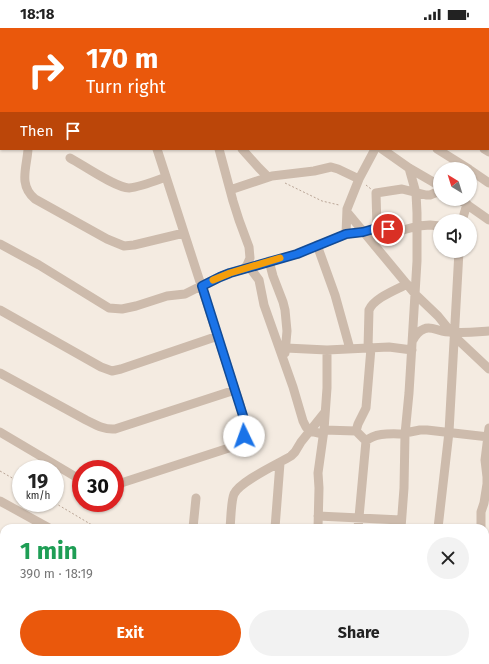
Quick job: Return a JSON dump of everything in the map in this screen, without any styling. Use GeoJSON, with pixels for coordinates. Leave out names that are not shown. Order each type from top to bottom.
{"type":"FeatureCollection","features":[{"type":"Feature","properties":{"kind":"street"},"geometry":{"type":"LineString","coordinates":[[28,150],[25,183],[31,196],[107,239],[129,246],[184,233]]}},
{"type":"Feature","properties":{"kind":"street"},"geometry":{"type":"LineString","coordinates":[[124,482],[235,446],[244,436],[246,427],[157,150]]}},
{"type":"Feature","properties":{"kind":"street"},"geometry":{"type":"LineString","coordinates":[[219,150],[239,220],[249,247],[250,258],[247,268]]}},
{"type":"Feature","properties":{"kind":"street"},"geometry":{"type":"LineString","coordinates":[[243,150],[254,163],[270,176]]}},
{"type":"Feature","properties":{"kind":"street"},"geometry":{"type":"LineString","coordinates":[[346,234],[347,210],[359,179],[374,150]]}},
{"type":"Feature","properties":{"kind":"street"},"geometry":{"type":"LineString","coordinates":[[383,150],[409,168],[433,182]]}},
{"type":"Feature","properties":{"kind":"street"},"geometry":{"type":"LineString","coordinates":[[439,150],[458,162]]}},
{"type":"Feature","properties":{"kind":"street"},"geometry":{"type":"LineString","coordinates":[[70,158],[114,183],[124,187],[135,187],[166,177]]}},
{"type":"Feature","properties":{"kind":"street"},"geometry":{"type":"LineString","coordinates":[[230,190],[270,176],[331,168],[343,171],[359,179]]}},
{"type":"Feature","properties":{"kind":"street"},"geometry":{"type":"LineString","coordinates":[[318,516],[359,523],[401,524],[404,488],[405,434],[418,261],[416,193],[409,168]]}},
{"type":"Feature","properties":{"kind":"street"},"geometry":{"type":"LineString","coordinates":[[477,175],[489,183]]}},
{"type":"Feature","properties":{"kind":"street"},"geometry":{"type":"LineString","coordinates":[[375,246],[377,228],[376,193],[402,189],[426,195],[433,194]]}},
{"type":"Feature","properties":{"kind":"street"},"geometry":{"type":"LineString","coordinates":[[468,206],[488,219]]}},
{"type":"Feature","properties":{"kind":"street"},"geometry":{"type":"LineString","coordinates":[[347,210],[363,232],[415,294],[489,369]]}},
{"type":"Feature","properties":{"kind":"street"},"geometry":{"type":"LineString","coordinates":[[0,244],[39,265],[109,308],[122,309],[167,296],[185,294],[220,277],[269,261],[297,254],[346,234],[363,232],[377,228],[403,230],[418,226],[433,225]]}},
{"type":"Feature","properties":{"kind":"street"},"geometry":{"type":"LineString","coordinates":[[317,245],[335,295],[350,349]]}},
{"type":"Feature","properties":{"kind":"street"},"geometry":{"type":"LineString","coordinates":[[438,524],[449,432],[453,334],[457,301],[459,258]]}},
{"type":"Feature","properties":{"kind":"street"},"geometry":{"type":"LineString","coordinates":[[269,261],[283,302],[286,319],[287,331],[284,360]]}},
{"type":"Feature","properties":{"kind":"street"},"geometry":{"type":"LineString","coordinates":[[247,268],[277,287]]}},
{"type":"Feature","properties":{"kind":"street"},"geometry":{"type":"LineString","coordinates":[[256,275],[300,414],[306,427],[310,431],[356,431],[366,441]]}},
{"type":"Feature","properties":{"kind":"street"},"geometry":{"type":"LineString","coordinates":[[356,431],[366,408],[369,310],[378,300],[407,284]]}},
{"type":"Feature","properties":{"kind":"street"},"geometry":{"type":"LineString","coordinates":[[0,310],[101,367],[112,370],[121,369],[218,336]]}},
{"type":"Feature","properties":{"kind":"street"},"geometry":{"type":"LineString","coordinates":[[412,345],[420,331],[429,328],[453,334],[489,331]]}},
{"type":"Feature","properties":{"kind":"street"},"geometry":{"type":"LineString","coordinates":[[286,348],[327,350],[389,348],[412,345]]}},
{"type":"Feature","properties":{"kind":"street"},"geometry":{"type":"LineString","coordinates":[[318,524],[318,473],[324,432],[327,388],[327,350]]}},
{"type":"Feature","properties":{"kind":"street"},"geometry":{"type":"LineString","coordinates":[[0,373],[99,427],[110,429],[115,429],[235,390]]}},
{"type":"Feature","properties":{"kind":"street"},"geometry":{"type":"LineString","coordinates":[[230,524],[233,498],[235,493],[248,480],[280,463],[295,452],[325,412]]}},
{"type":"Feature","properties":{"kind":"street"},"geometry":{"type":"LineString","coordinates":[[359,523],[366,441],[374,436],[405,434],[420,430],[488,434],[484,460],[487,477],[484,503],[481,512],[481,524]]}},
{"type":"Feature","properties":{"kind":"street"},"geometry":{"type":"LineString","coordinates":[[0,432],[72,475]]}},
{"type":"Feature","properties":{"kind":"street"},"geometry":{"type":"LineString","coordinates":[[274,524],[280,463]]}},
{"type":"Feature","properties":{"kind":"street"},"geometry":{"type":"LineString","coordinates":[[193,524],[196,498]]}},
{"type":"Feature","properties":{"kind":"street"},"geometry":{"type":"LineString","coordinates":[[0,501],[43,524]]}},
{"type":"Feature","properties":{"kind":"path"},"geometry":{"type":"LineString","coordinates":[[270,176],[322,201],[336,204],[347,210]]}},
{"type":"Feature","properties":{"kind":"path"},"geometry":{"type":"LineString","coordinates":[[359,179],[376,193]]}},
{"type":"Feature","properties":{"kind":"path"},"geometry":{"type":"LineString","coordinates":[[0,471],[12,478]]}},
{"type":"Feature","properties":{"kind":"path"},"geometry":{"type":"LineString","coordinates":[[64,508],[90,524]]}},
{"type":"Feature","properties":{"kind":"slow traffic"},"geometry":{"type":"LineString","coordinates":[[213,280],[230,273],[280,258]]}},
{"type":"Feature","properties":{"kind":"route"},"geometry":{"type":"LineString","coordinates":[[244,436],[246,432],[245,422],[202,286],[230,273],[297,254],[346,234],[363,232],[377,228],[388,229]]}}]}
